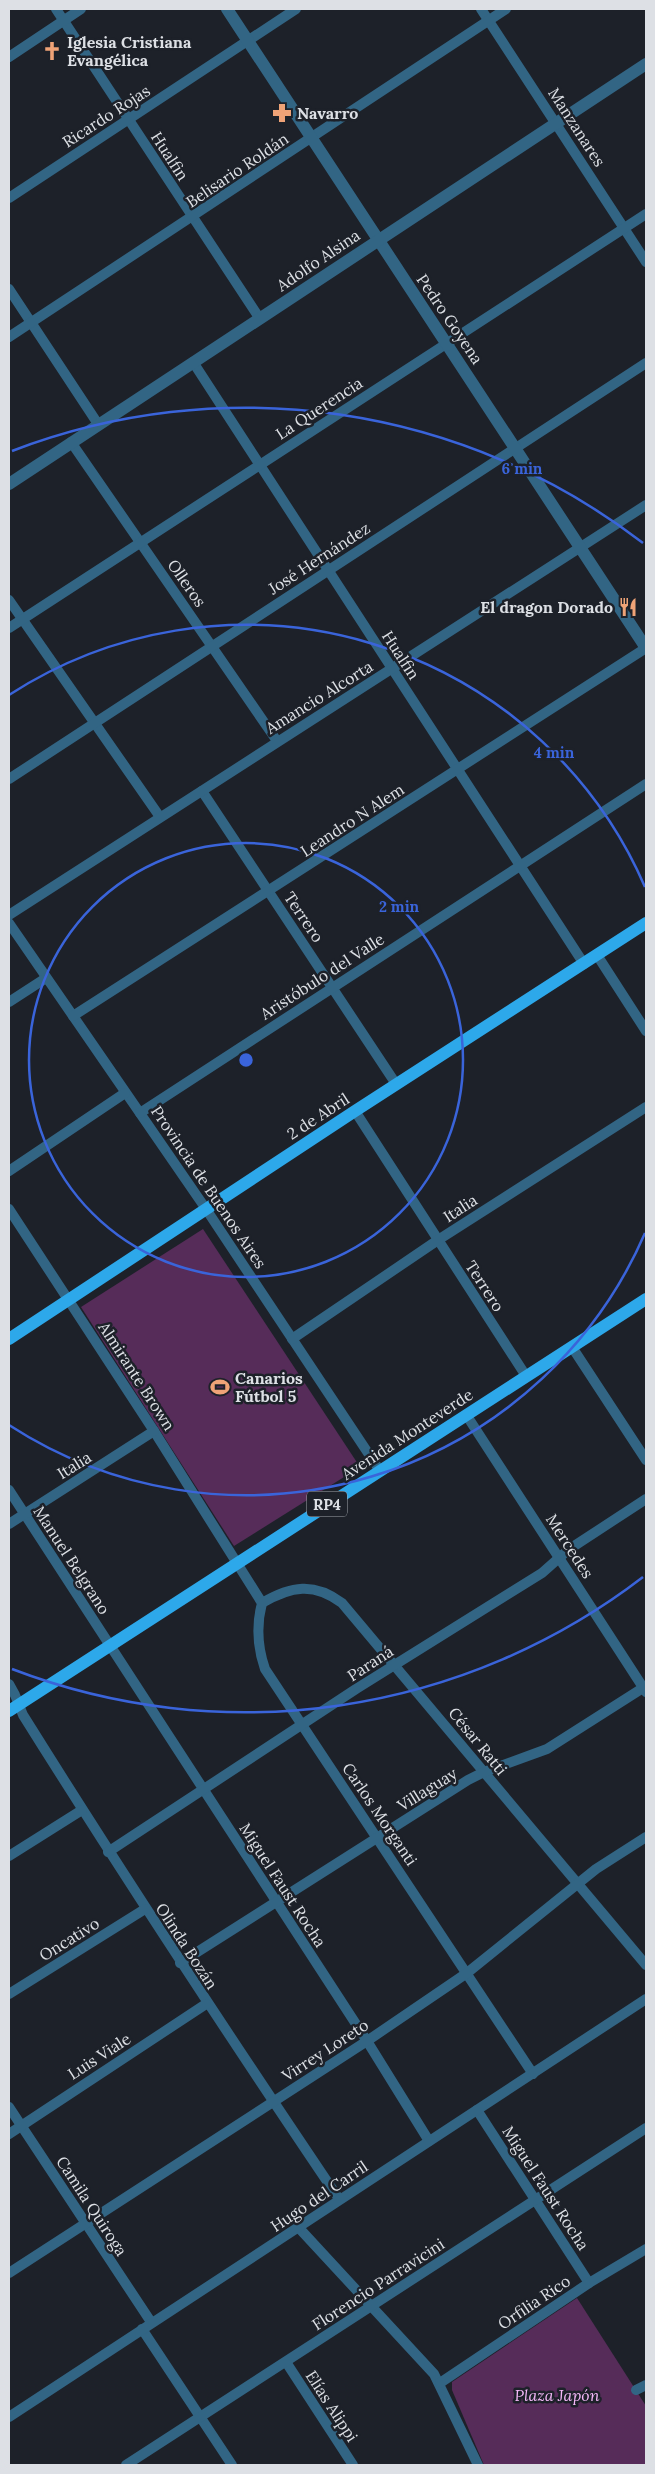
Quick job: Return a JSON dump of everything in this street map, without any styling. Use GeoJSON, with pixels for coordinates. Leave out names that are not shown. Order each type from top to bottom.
{"type":"FeatureCollection","features":[{"type":"Feature","properties":{"kind":"main road","name":"2 de Abril"},"geometry":{"type":"LineString","coordinates":[[9,1339],[396,1084],[646,923]]}},
{"type":"Feature","properties":{"kind":"main road","name":"Avenida Monteverde"},"geometry":{"type":"LineString","coordinates":[[14,1708],[646,1299]]}},
{"type":"Feature","properties":{"kind":"street","name":"Hualfin"},"geometry":{"type":"LineString","coordinates":[[56,9],[192,218],[260,318]]}},
{"type":"Feature","properties":{"kind":"street"},"geometry":{"type":"LineString","coordinates":[[9,58],[81,9]]}},
{"type":"Feature","properties":{"kind":"street","name":"Pedro Goyena"},"geometry":{"type":"LineString","coordinates":[[227,9],[646,648]]}},
{"type":"Feature","properties":{"kind":"street","name":"Ricardo Rojas"},"geometry":{"type":"LineString","coordinates":[[9,198],[296,9]]}},
{"type":"Feature","properties":{"kind":"street","name":"Manzanares"},"geometry":{"type":"LineString","coordinates":[[481,9],[646,262]]}},
{"type":"Feature","properties":{"kind":"street","name":"Belisario Roldán"},"geometry":{"type":"LineString","coordinates":[[9,337],[506,9]]}},
{"type":"Feature","properties":{"kind":"street","name":"Adolfo Alsina"},"geometry":{"type":"LineString","coordinates":[[9,484],[646,64]]}},
{"type":"Feature","properties":{"kind":"street","name":"La Querencia"},"geometry":{"type":"LineString","coordinates":[[9,628],[140,541],[646,214]]}},
{"type":"Feature","properties":{"kind":"street"},"geometry":{"type":"LineString","coordinates":[[9,289],[98,424]]}},
{"type":"Feature","properties":{"kind":"street","name":"Hualfin"},"geometry":{"type":"LineString","coordinates":[[193,362],[584,964]]}},
{"type":"Feature","properties":{"kind":"street","name":"José Hernández"},"geometry":{"type":"LineString","coordinates":[[9,779],[646,363]]}},
{"type":"Feature","properties":{"kind":"street","name":"Olleros"},"geometry":{"type":"LineString","coordinates":[[71,442],[277,741]]}},
{"type":"Feature","properties":{"kind":"street","name":"Amancio Alcorta"},"geometry":{"type":"LineString","coordinates":[[9,915],[646,505]]}},
{"type":"Feature","properties":{"kind":"street"},"geometry":{"type":"LineString","coordinates":[[9,600],[160,817]]}},
{"type":"Feature","properties":{"kind":"street","name":"Leandro N Alem"},"geometry":{"type":"LineString","coordinates":[[73,1016],[269,892],[456,769],[646,648]]}},
{"type":"Feature","properties":{"kind":"street","name":"Aristóbulo del Valle"},"geometry":{"type":"LineString","coordinates":[[140,1112],[646,784]]}},
{"type":"Feature","properties":{"kind":"street","name":"Terrero"},"geometry":{"type":"LineString","coordinates":[[202,791],[396,1084]]}},
{"type":"Feature","properties":{"kind":"street","name":"Provincia de Buenos Aires"},"geometry":{"type":"LineString","coordinates":[[9,923],[206,1209],[380,1471]]}},
{"type":"Feature","properties":{"kind":"street"},"geometry":{"type":"LineString","coordinates":[[597,955],[646,1031]]}},
{"type":"Feature","properties":{"kind":"street"},"geometry":{"type":"LineString","coordinates":[[9,1002],[46,978]]}},
{"type":"Feature","properties":{"kind":"street"},"geometry":{"type":"LineString","coordinates":[[9,1171],[126,1093]]}},
{"type":"Feature","properties":{"kind":"street","name":"Italia"},"geometry":{"type":"LineString","coordinates":[[292,1339],[438,1240],[646,1107]]}},
{"type":"Feature","properties":{"kind":"street","name":"Terrero"},"geometry":{"type":"LineString","coordinates":[[355,1111],[526,1376]]}},
{"type":"Feature","properties":{"kind":"street","name":"Almirante Brown"},"geometry":{"type":"LineString","coordinates":[[9,1209],[238,1562]]}},
{"type":"Feature","properties":{"kind":"street"},"geometry":{"type":"LineString","coordinates":[[572,1348],[646,1460]]}},
{"type":"Feature","properties":{"kind":"street","name":"Mercedes"},"geometry":{"type":"LineString","coordinates":[[466,1416],[645,1689]]}},
{"type":"Feature","properties":{"kind":"street","name":"Italia"},"geometry":{"type":"LineString","coordinates":[[9,1524],[154,1431]]}},
{"type":"Feature","properties":{"kind":"street","name":"Manuel Belgrano"},"geometry":{"type":"LineString","coordinates":[[9,1490],[110,1646]]}},
{"type":"Feature","properties":{"kind":"street","name":"Paraná"},"geometry":{"type":"LineString","coordinates":[[108,1852],[396,1664],[542,1573],[559,1558],[646,1499]]}},
{"type":"Feature","properties":{"kind":"street"},"geometry":{"type":"LineString","coordinates":[[238,1562],[262,1603]]}},
{"type":"Feature","properties":{"kind":"street","name":"César Ratti"},"geometry":{"type":"LineString","coordinates":[[262,1603],[279,1593],[299,1588],[330,1594],[342,1603],[396,1664],[577,1885],[646,1965]]}},
{"type":"Feature","properties":{"kind":"street","name":"Carlos Morganti"},"geometry":{"type":"LineString","coordinates":[[262,1603],[257,1635],[259,1653],[264,1669],[533,2074]]}},
{"type":"Feature","properties":{"kind":"street","name":"Miguel Faust Rocha"},"geometry":{"type":"LineString","coordinates":[[110,1646],[367,2041],[429,2141]]}},
{"type":"Feature","properties":{"kind":"street","name":"Olinda Bozán"},"geometry":{"type":"LineString","coordinates":[[9,1684],[14,1708],[22,1715],[206,2004],[339,2199]]}},
{"type":"Feature","properties":{"kind":"street","name":"Villaguay"},"geometry":{"type":"LineString","coordinates":[[180,1962],[484,1772],[547,1749],[645,1689]]}},
{"type":"Feature","properties":{"kind":"street"},"geometry":{"type":"LineString","coordinates":[[9,1856],[82,1810]]}},
{"type":"Feature","properties":{"kind":"street","name":"Virrey Loreto"},"geometry":{"type":"LineString","coordinates":[[9,2273],[367,2041],[467,1973],[596,1869],[646,1837]]}},
{"type":"Feature","properties":{"kind":"street","name":"Oncativo"},"geometry":{"type":"LineString","coordinates":[[9,1994],[145,1908]]}},
{"type":"Feature","properties":{"kind":"street","name":"Hugo del Carril"},"geometry":{"type":"LineString","coordinates":[[9,2417],[151,2322],[299,2228],[339,2199],[646,1999]]}},
{"type":"Feature","properties":{"kind":"street","name":"Luis Viale"},"geometry":{"type":"LineString","coordinates":[[9,2134],[206,2004]]}},
{"type":"Feature","properties":{"kind":"street","name":"Camila Quiroga"},"geometry":{"type":"LineString","coordinates":[[9,2106],[84,2223],[151,2322]]}},
{"type":"Feature","properties":{"kind":"street","name":"Miguel Faust Rocha"},"geometry":{"type":"LineString","coordinates":[[477,2110],[536,2198],[588,2283]]}},
{"type":"Feature","properties":{"kind":"street","name":"Florencio Parravicini"},"geometry":{"type":"LineString","coordinates":[[126,2465],[646,2128]]}},
{"type":"Feature","properties":{"kind":"street"},"geometry":{"type":"LineString","coordinates":[[299,2228],[440,2383],[478,2465]]}},
{"type":"Feature","properties":{"kind":"street","name":"Orfilia Rico"},"geometry":{"type":"LineString","coordinates":[[440,2383],[588,2283],[646,2250]]}},
{"type":"Feature","properties":{"kind":"street"},"geometry":{"type":"LineString","coordinates":[[142,2329],[232,2465]]}},
{"type":"Feature","properties":{"kind":"street","name":"Elías Alippi"},"geometry":{"type":"LineString","coordinates":[[286,2362],[353,2465]]}},
{"type":"Feature","properties":{"kind":"street"},"geometry":{"type":"LineString","coordinates":[[636,2390],[646,2385]]}},
{"type":"Feature","properties":{"kind":"green space","name":"Canarios Fútbol 5"},"geometry":{"type":"Polygon","coordinates":[[[203,1229],[360,1467],[234,1546],[81,1307],[203,1229]]]}},
{"type":"Feature","properties":{"kind":"green space","name":"Plaza Japón"},"geometry":{"type":"Polygon","coordinates":[[[577,2298],[646,2406],[646,2465],[484,2465],[452,2390],[452,2382],[577,2298]]]}},
{"type":"Feature","properties":{"kind":"place","name":"Iglesia Cristiana Evangélica"},"geometry":{"type":"Point","coordinates":[52,51]}},
{"type":"Feature","properties":{"kind":"place","name":"Navarro"},"geometry":{"type":"Point","coordinates":[282,113]}},
{"type":"Feature","properties":{"kind":"place","name":"El dragon Dorado"},"geometry":{"type":"Point","coordinates":[628,607]}},
{"type":"Feature","properties":{"kind":"place","name":"Canarios Fútbol 5"},"geometry":{"type":"Point","coordinates":[220,1387]}}]}
